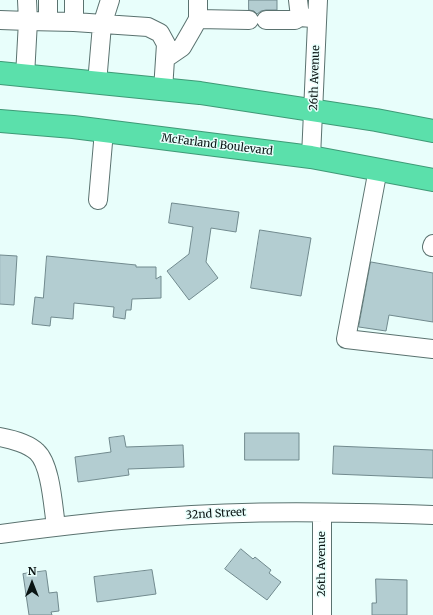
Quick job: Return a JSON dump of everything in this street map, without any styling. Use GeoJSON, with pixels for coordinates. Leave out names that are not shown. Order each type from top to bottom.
{"type":"FeatureCollection","features":[{"type":"Feature","properties":{"kind":"highway"},"geometry":{"type":"LineString","coordinates":[[0,73],[200,93],[376,120],[433,131]]}},
{"type":"Feature","properties":{"kind":"highway","name":"McFarland Boulevard"},"geometry":{"type":"LineString","coordinates":[[0,121],[104,131],[311,157],[433,180]]}},
{"type":"Feature","properties":{"kind":"street"},"geometry":{"type":"LineString","coordinates":[[25,76],[28,0]]}},
{"type":"Feature","properties":{"kind":"street"},"geometry":{"type":"LineString","coordinates":[[48,0],[48,21]]}},
{"type":"Feature","properties":{"kind":"street"},"geometry":{"type":"LineString","coordinates":[[74,0],[74,22]]}},
{"type":"Feature","properties":{"kind":"street"},"geometry":{"type":"LineString","coordinates":[[97,83],[102,25],[110,0]]}},
{"type":"Feature","properties":{"kind":"street"},"geometry":{"type":"LineString","coordinates":[[166,58],[182,47],[198,19],[198,0]]}},
{"type":"Feature","properties":{"kind":"street","name":"26th Avenue"},"geometry":{"type":"LineString","coordinates":[[311,157],[313,110],[305,12],[318,0]]}},
{"type":"Feature","properties":{"kind":"street"},"geometry":{"type":"LineString","coordinates":[[198,19],[294,20],[305,12]]}},
{"type":"Feature","properties":{"kind":"street"},"geometry":{"type":"LineString","coordinates":[[0,20],[74,22],[148,27],[160,33],[166,44],[163,90]]}},
{"type":"Feature","properties":{"kind":"street"},"geometry":{"type":"LineString","coordinates":[[98,200],[104,131]]}},
{"type":"Feature","properties":{"kind":"street"},"geometry":{"type":"LineString","coordinates":[[378,169],[346,339],[433,349]]}},
{"type":"Feature","properties":{"kind":"street"},"geometry":{"type":"LineString","coordinates":[[0,437],[20,442],[37,452],[47,469],[56,526]]}},
{"type":"Feature","properties":{"kind":"street","name":"32nd Street"},"geometry":{"type":"LineString","coordinates":[[0,534],[56,526],[168,516],[253,512],[389,513],[433,515]]}},
{"type":"Feature","properties":{"kind":"street","name":"26th Avenue"},"geometry":{"type":"LineString","coordinates":[[322,513],[322,615]]}},
{"type":"Feature","properties":{"kind":"building"},"geometry":{"type":"Polygon","coordinates":[[[249,0],[277,0],[277,10],[261,11],[257,14],[254,11],[249,10],[249,0]]]}},
{"type":"Feature","properties":{"kind":"building"},"geometry":{"type":"Polygon","coordinates":[[[172,203],[239,212],[236,232],[211,228],[206,262],[218,278],[189,300],[167,271],[189,254],[193,227],[169,223],[172,203]]]}},
{"type":"Feature","properties":{"kind":"building"},"geometry":{"type":"Polygon","coordinates":[[[260,230],[311,238],[301,296],[251,288],[260,230]]]}},
{"type":"Feature","properties":{"kind":"building"},"geometry":{"type":"Polygon","coordinates":[[[0,255],[17,256],[14,305],[0,304],[0,255]]]}},
{"type":"Feature","properties":{"kind":"building"},"geometry":{"type":"Polygon","coordinates":[[[47,256],[136,265],[136,267],[156,267],[156,279],[161,276],[161,298],[132,299],[131,310],[126,310],[125,319],[113,317],[114,307],[74,303],[73,319],[51,317],[50,326],[32,324],[35,297],[43,298],[47,256]]]}},
{"type":"Feature","properties":{"kind":"building"},"geometry":{"type":"Polygon","coordinates":[[[371,262],[433,273],[433,322],[389,315],[386,331],[359,327],[371,262]]]}},
{"type":"Feature","properties":{"kind":"building"},"geometry":{"type":"Polygon","coordinates":[[[245,433],[299,433],[299,460],[245,460],[245,433]]]}},
{"type":"Feature","properties":{"kind":"building"},"geometry":{"type":"Polygon","coordinates":[[[124,436],[126,447],[183,445],[184,467],[128,469],[129,475],[78,482],[75,457],[111,452],[109,438],[124,436]]]}},
{"type":"Feature","properties":{"kind":"building"},"geometry":{"type":"Polygon","coordinates":[[[334,446],[433,450],[433,478],[333,474],[334,446]]]}},
{"type":"Feature","properties":{"kind":"building"},"geometry":{"type":"Polygon","coordinates":[[[241,549],[253,559],[255,557],[271,570],[269,573],[281,582],[267,600],[225,569],[241,549]]]}},
{"type":"Feature","properties":{"kind":"building"},"geometry":{"type":"Polygon","coordinates":[[[152,570],[156,594],[97,602],[94,577],[152,570]]]}},
{"type":"Feature","properties":{"kind":"building"},"geometry":{"type":"Polygon","coordinates":[[[46,571],[49,593],[57,592],[59,611],[51,612],[52,615],[29,615],[23,574],[46,571]]]}},
{"type":"Feature","properties":{"kind":"building"},"geometry":{"type":"Polygon","coordinates":[[[376,579],[407,580],[407,615],[372,615],[372,603],[376,603],[376,579]]]}}]}
